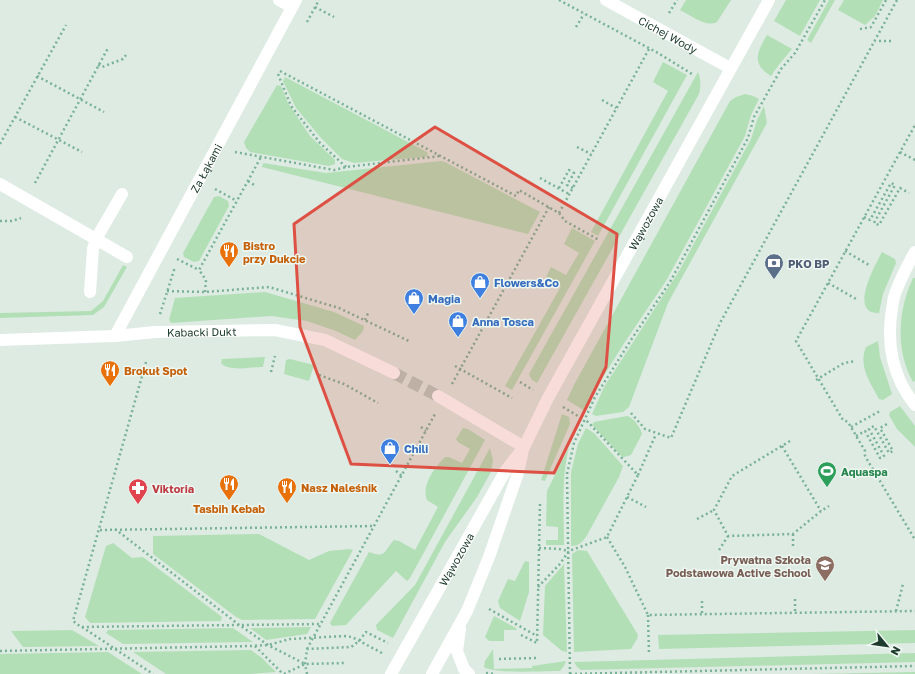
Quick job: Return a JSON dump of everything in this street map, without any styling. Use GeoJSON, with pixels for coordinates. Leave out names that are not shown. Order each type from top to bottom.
{"type":"FeatureCollection","features":[{"type":"Feature","properties":{"kind":"street"},"geometry":{"type":"LineString","coordinates":[[279,0],[294,4]]}},
{"type":"Feature","properties":{"kind":"street","name":"Cichej Wody"},"geometry":{"type":"LineString","coordinates":[[606,0],[730,68]]}},
{"type":"Feature","properties":{"kind":"street","name":"Wąwozowa"},"geometry":{"type":"LineString","coordinates":[[391,674],[506,470],[524,447],[548,398],[769,0]]}},
{"type":"Feature","properties":{"kind":"street","name":"Za Łąkami"},"geometry":{"type":"LineString","coordinates":[[115,336],[294,4]]}},
{"type":"Feature","properties":{"kind":"street"},"geometry":{"type":"LineString","coordinates":[[0,184],[127,257]]}},
{"type":"Feature","properties":{"kind":"street"},"geometry":{"type":"LineString","coordinates":[[90,292],[93,249],[96,240],[122,194]]}},
{"type":"Feature","properties":{"kind":"street"},"geometry":{"type":"LineString","coordinates":[[915,252],[894,296],[889,324],[890,352],[897,376],[907,395],[915,405]]}},
{"type":"Feature","properties":{"kind":"street","name":"Kabacki Dukt"},"geometry":{"type":"LineString","coordinates":[[0,340],[115,336],[155,332],[275,330],[325,340],[394,373]]}},
{"type":"Feature","properties":{"kind":"street"},"geometry":{"type":"LineString","coordinates":[[440,398],[524,447]]}},
{"type":"Feature","properties":{"kind":"street","name":"Wąwozowa"},"geometry":{"type":"LineString","coordinates":[[432,674],[467,611],[489,557],[518,473],[524,447]]}},
{"type":"Feature","properties":{"kind":"street"},"geometry":{"type":"LineString","coordinates":[[461,622],[457,652],[464,669],[469,674]]}},
{"type":"Feature","properties":{"kind":"path"},"geometry":{"type":"LineString","coordinates":[[559,0],[692,74]]}},
{"type":"Feature","properties":{"kind":"path"},"geometry":{"type":"LineString","coordinates":[[669,14],[677,0]]}},
{"type":"Feature","properties":{"kind":"path"},"geometry":{"type":"LineString","coordinates":[[825,0],[795,54],[781,69],[754,117],[748,138],[670,282],[595,397],[574,444],[567,474],[570,674],[915,666]]}},
{"type":"Feature","properties":{"kind":"path"},"geometry":{"type":"LineString","coordinates":[[860,29],[871,26],[886,0]]}},
{"type":"Feature","properties":{"kind":"path"},"geometry":{"type":"LineString","coordinates":[[631,413],[644,429],[671,438],[720,323],[897,0]]}},
{"type":"Feature","properties":{"kind":"path"},"geometry":{"type":"LineString","coordinates":[[316,7],[334,17]]}},
{"type":"Feature","properties":{"kind":"path"},"geometry":{"type":"LineString","coordinates":[[576,27],[584,14]]}},
{"type":"Feature","properties":{"kind":"path"},"geometry":{"type":"LineString","coordinates":[[0,144],[66,25]]}},
{"type":"Feature","properties":{"kind":"path"},"geometry":{"type":"LineString","coordinates":[[874,41],[893,41]]}},
{"type":"Feature","properties":{"kind":"path"},"geometry":{"type":"LineString","coordinates":[[32,186],[108,48]]}},
{"type":"Feature","properties":{"kind":"path"},"geometry":{"type":"LineString","coordinates":[[559,213],[649,49]]}},
{"type":"Feature","properties":{"kind":"path"},"geometry":{"type":"LineString","coordinates":[[98,65],[102,67],[123,59],[126,55]]}},
{"type":"Feature","properties":{"kind":"path"},"geometry":{"type":"LineString","coordinates":[[280,71],[516,196],[518,189],[559,213],[565,221],[599,240]]}},
{"type":"Feature","properties":{"kind":"path"},"geometry":{"type":"LineString","coordinates":[[278,74],[291,106],[320,143],[346,167]]}},
{"type":"Feature","properties":{"kind":"path"},"geometry":{"type":"LineString","coordinates":[[38,76],[104,112]]}},
{"type":"Feature","properties":{"kind":"path"},"geometry":{"type":"LineString","coordinates":[[602,100],[616,108]]}},
{"type":"Feature","properties":{"kind":"path"},"geometry":{"type":"LineString","coordinates":[[14,117],[82,152]]}},
{"type":"Feature","properties":{"kind":"path"},"geometry":{"type":"LineString","coordinates":[[914,538],[876,477],[865,451],[851,427],[848,422],[843,420],[837,412],[796,341],[915,125]]}},
{"type":"Feature","properties":{"kind":"path"},"geometry":{"type":"LineString","coordinates":[[577,147],[591,154]]}},
{"type":"Feature","properties":{"kind":"path"},"geometry":{"type":"LineString","coordinates":[[235,152],[334,170],[346,167],[441,156]]}},
{"type":"Feature","properties":{"kind":"path"},"geometry":{"type":"LineString","coordinates":[[900,152],[915,160]]}},
{"type":"Feature","properties":{"kind":"path"},"geometry":{"type":"LineString","coordinates":[[199,270],[261,157]]}},
{"type":"Feature","properties":{"kind":"path"},"geometry":{"type":"LineString","coordinates":[[559,188],[569,170],[574,173],[567,185],[573,188]]}},
{"type":"Feature","properties":{"kind":"path"},"geometry":{"type":"LineString","coordinates":[[540,178],[569,194]]}},
{"type":"Feature","properties":{"kind":"path"},"geometry":{"type":"LineString","coordinates":[[248,181],[254,185]]}},
{"type":"Feature","properties":{"kind":"path"},"geometry":{"type":"LineString","coordinates":[[864,217],[870,220],[891,183],[895,185],[874,223],[879,225],[900,188],[909,193]]}},
{"type":"Feature","properties":{"kind":"path"},"geometry":{"type":"LineString","coordinates":[[214,189],[237,201]]}},
{"type":"Feature","properties":{"kind":"path"},"geometry":{"type":"LineString","coordinates":[[307,674],[305,664],[307,649],[313,637],[426,431],[440,398],[460,369],[549,207]]}},
{"type":"Feature","properties":{"kind":"path"},"geometry":{"type":"LineString","coordinates":[[845,251],[869,265]]}},
{"type":"Feature","properties":{"kind":"path"},"geometry":{"type":"LineString","coordinates":[[177,259],[199,270],[206,280],[205,292]]}},
{"type":"Feature","properties":{"kind":"path"},"geometry":{"type":"LineString","coordinates":[[828,283],[858,300]]}},
{"type":"Feature","properties":{"kind":"path"},"geometry":{"type":"LineString","coordinates":[[167,291],[205,292],[269,287],[339,308],[411,342]]}},
{"type":"Feature","properties":{"kind":"path"},"geometry":{"type":"LineString","coordinates":[[294,294],[295,290]]}},
{"type":"Feature","properties":{"kind":"path"},"geometry":{"type":"LineString","coordinates":[[364,320],[369,310]]}},
{"type":"Feature","properties":{"kind":"path"},"geometry":{"type":"LineString","coordinates":[[479,322],[484,326]]}},
{"type":"Feature","properties":{"kind":"path"},"geometry":{"type":"LineString","coordinates":[[272,372],[275,356]]}},
{"type":"Feature","properties":{"kind":"path"},"geometry":{"type":"LineString","coordinates":[[817,379],[844,363],[856,361]]}},
{"type":"Feature","properties":{"kind":"path"},"geometry":{"type":"LineString","coordinates":[[146,362],[100,530],[73,621],[153,674]]}},
{"type":"Feature","properties":{"kind":"path"},"geometry":{"type":"LineString","coordinates":[[454,366],[512,398]]}},
{"type":"Feature","properties":{"kind":"path"},"geometry":{"type":"LineString","coordinates":[[319,375],[344,384],[378,403]]}},
{"type":"Feature","properties":{"kind":"path"},"geometry":{"type":"LineString","coordinates":[[520,382],[537,392]]}},
{"type":"Feature","properties":{"kind":"path"},"geometry":{"type":"LineString","coordinates":[[562,406],[578,416]]}},
{"type":"Feature","properties":{"kind":"path"},"geometry":{"type":"LineString","coordinates":[[851,427],[880,411]]}},
{"type":"Feature","properties":{"kind":"path"},"geometry":{"type":"LineString","coordinates":[[585,420],[638,475]]}},
{"type":"Feature","properties":{"kind":"path"},"geometry":{"type":"LineString","coordinates":[[856,436],[865,431],[880,458],[884,456],[868,429],[874,426],[889,453],[893,451],[880,428],[887,424]]}},
{"type":"Feature","properties":{"kind":"path"},"geometry":{"type":"LineString","coordinates":[[421,426],[426,431]]}},
{"type":"Feature","properties":{"kind":"path"},"geometry":{"type":"LineString","coordinates":[[538,587],[559,565],[569,551],[584,544],[607,537],[638,475],[656,434]]}},
{"type":"Feature","properties":{"kind":"path"},"geometry":{"type":"LineString","coordinates":[[697,519],[714,510],[732,476],[790,440]]}},
{"type":"Feature","properties":{"kind":"path"},"geometry":{"type":"LineString","coordinates":[[782,446],[821,511]]}},
{"type":"Feature","properties":{"kind":"path"},"geometry":{"type":"LineString","coordinates":[[396,471],[402,476]]}},
{"type":"Feature","properties":{"kind":"path"},"geometry":{"type":"LineString","coordinates":[[627,497],[646,507]]}},
{"type":"Feature","properties":{"kind":"path"},"geometry":{"type":"LineString","coordinates":[[521,635],[537,643],[540,503]]}},
{"type":"Feature","properties":{"kind":"path"},"geometry":{"type":"LineString","coordinates":[[728,536],[793,534],[829,506]]}},
{"type":"Feature","properties":{"kind":"path"},"geometry":{"type":"LineString","coordinates":[[714,510],[728,536]]}},
{"type":"Feature","properties":{"kind":"path"},"geometry":{"type":"LineString","coordinates":[[100,530],[374,526]]}},
{"type":"Feature","properties":{"kind":"path"},"geometry":{"type":"LineString","coordinates":[[115,529],[238,624],[268,645],[305,664]]}},
{"type":"Feature","properties":{"kind":"path"},"geometry":{"type":"LineString","coordinates":[[793,534],[793,547]]}},
{"type":"Feature","properties":{"kind":"path"},"geometry":{"type":"LineString","coordinates":[[719,550],[728,536]]}},
{"type":"Feature","properties":{"kind":"path"},"geometry":{"type":"LineString","coordinates":[[607,537],[625,567],[648,615],[649,655]]}},
{"type":"Feature","properties":{"kind":"path"},"geometry":{"type":"LineString","coordinates":[[539,548],[569,551]]}},
{"type":"Feature","properties":{"kind":"path"},"geometry":{"type":"LineString","coordinates":[[896,611],[903,584]]}},
{"type":"Feature","properties":{"kind":"path"},"geometry":{"type":"LineString","coordinates":[[795,599],[795,613]]}},
{"type":"Feature","properties":{"kind":"path"},"geometry":{"type":"LineString","coordinates":[[702,601],[702,614]]}},
{"type":"Feature","properties":{"kind":"path"},"geometry":{"type":"LineString","coordinates":[[489,609],[537,637]]}},
{"type":"Feature","properties":{"kind":"path"},"geometry":{"type":"LineString","coordinates":[[648,615],[915,611]]}},
{"type":"Feature","properties":{"kind":"path"},"geometry":{"type":"LineString","coordinates":[[81,626],[321,624]]}},
{"type":"Feature","properties":{"kind":"path"},"geometry":{"type":"LineString","coordinates":[[307,649],[351,647],[366,632],[390,644]]}},
{"type":"Feature","properties":{"kind":"path"},"geometry":{"type":"LineString","coordinates":[[0,651],[255,646],[268,645],[290,639],[344,636],[359,640],[384,654]]}},
{"type":"Feature","properties":{"kind":"path"},"geometry":{"type":"LineString","coordinates":[[255,646],[284,674],[305,664],[346,663]]}},
{"type":"Feature","properties":{"kind":"path"},"geometry":{"type":"LineString","coordinates":[[499,659],[538,658]]}},
{"type":"Feature","properties":{"kind":"highlighted area"},"geometry":{"type":"Polygon","coordinates":[[[435,127],[617,234],[606,367],[554,473],[351,464],[300,327],[294,224],[435,127]]]}},
{"type":"Feature","properties":{"kind":"green space"},"geometry":{"type":"Polygon","coordinates":[[[686,0],[731,0],[717,22],[708,23],[698,20],[680,10],[686,0]]]}},
{"type":"Feature","properties":{"kind":"green space"},"geometry":{"type":"Polygon","coordinates":[[[786,0],[820,0],[800,36],[774,21],[786,0]]]}},
{"type":"Feature","properties":{"kind":"green space"},"geometry":{"type":"Polygon","coordinates":[[[829,0],[835,0],[811,43],[807,40],[829,0]]]}},
{"type":"Feature","properties":{"kind":"green space"},"geometry":{"type":"Polygon","coordinates":[[[844,0],[883,0],[875,16],[865,25],[838,10],[844,0]]]}},
{"type":"Feature","properties":{"kind":"green space"},"geometry":{"type":"Polygon","coordinates":[[[767,35],[792,49],[771,76],[761,67],[758,62],[759,52],[767,35]]]}},
{"type":"Feature","properties":{"kind":"green space"},"geometry":{"type":"Polygon","coordinates":[[[663,62],[687,75],[598,236],[591,232],[668,91],[653,82],[663,62]]]}},
{"type":"Feature","properties":{"kind":"green space"},"geometry":{"type":"Polygon","coordinates":[[[698,72],[700,78],[699,94],[537,383],[532,380],[529,374],[698,72]]]}},
{"type":"Feature","properties":{"kind":"green space"},"geometry":{"type":"Polygon","coordinates":[[[285,77],[427,152],[428,156],[354,163],[342,159],[321,138],[296,108],[283,81],[285,77]]]}},
{"type":"Feature","properties":{"kind":"green space"},"geometry":{"type":"Polygon","coordinates":[[[277,85],[281,86],[288,103],[310,136],[335,160],[335,164],[329,166],[250,152],[246,148],[244,142],[277,85]]]}},
{"type":"Feature","properties":{"kind":"green space"},"geometry":{"type":"Polygon","coordinates":[[[745,94],[759,99],[751,115],[745,136],[666,281],[623,345],[595,390],[585,411],[567,400],[575,383],[730,101],[745,94]]]}},
{"type":"Feature","properties":{"kind":"green space"},"geometry":{"type":"Polygon","coordinates":[[[764,106],[767,123],[668,303],[629,407],[623,412],[596,416],[592,414],[604,387],[679,271],[751,139],[757,120],[764,106]]]}},
{"type":"Feature","properties":{"kind":"green space"},"geometry":{"type":"Polygon","coordinates":[[[441,161],[540,212],[528,234],[262,167],[263,163],[326,173],[441,161]]]}},
{"type":"Feature","properties":{"kind":"green space"},"geometry":{"type":"Polygon","coordinates":[[[219,196],[228,201],[229,206],[199,261],[194,262],[184,257],[183,253],[214,197],[219,196]]]}},
{"type":"Feature","properties":{"kind":"green space"},"geometry":{"type":"Polygon","coordinates":[[[572,228],[595,241],[512,390],[505,386],[561,286],[546,277],[551,267],[566,275],[579,253],[564,244],[572,228]]]}},
{"type":"Feature","properties":{"kind":"green space"},"geometry":{"type":"Polygon","coordinates":[[[882,252],[895,259],[896,263],[883,294],[879,313],[870,311],[865,306],[864,298],[870,277],[882,252]]]}},
{"type":"Feature","properties":{"kind":"green space"},"geometry":{"type":"Polygon","coordinates":[[[123,265],[127,267],[104,307],[93,315],[0,318],[0,313],[91,311],[103,301],[123,265]]]}},
{"type":"Feature","properties":{"kind":"green space"},"geometry":{"type":"Polygon","coordinates":[[[913,278],[915,278],[915,381],[913,382],[903,357],[901,330],[904,303],[913,278]]]}},
{"type":"Feature","properties":{"kind":"green space"},"geometry":{"type":"Polygon","coordinates":[[[265,292],[334,312],[364,326],[363,331],[355,340],[336,331],[307,321],[271,316],[171,323],[169,320],[175,298],[265,292]]]}},
{"type":"Feature","properties":{"kind":"green space"},"geometry":{"type":"Polygon","coordinates":[[[878,341],[880,357],[892,394],[883,400],[879,399],[869,380],[863,361],[866,347],[878,341]]]}},
{"type":"Feature","properties":{"kind":"green space"},"geometry":{"type":"Polygon","coordinates":[[[265,357],[263,367],[234,368],[224,366],[221,363],[222,359],[265,357]]]}},
{"type":"Feature","properties":{"kind":"green space"},"geometry":{"type":"Polygon","coordinates":[[[290,359],[314,365],[309,381],[284,374],[286,360],[290,359]]]}},
{"type":"Feature","properties":{"kind":"green space"},"geometry":{"type":"Polygon","coordinates":[[[900,406],[915,426],[915,447],[897,429],[889,415],[890,412],[900,406]]]}},
{"type":"Feature","properties":{"kind":"green space"},"geometry":{"type":"Polygon","coordinates":[[[562,414],[569,417],[570,424],[545,481],[541,480],[562,414]]]}},
{"type":"Feature","properties":{"kind":"green space"},"geometry":{"type":"Polygon","coordinates":[[[627,416],[632,418],[642,434],[631,455],[624,457],[621,456],[592,425],[594,422],[627,416]]]}},
{"type":"Feature","properties":{"kind":"green space"},"geometry":{"type":"Polygon","coordinates":[[[463,428],[468,429],[485,440],[410,578],[407,581],[396,571],[346,625],[332,626],[330,623],[369,552],[382,554],[394,540],[399,541],[415,550],[438,507],[427,500],[427,482],[437,466],[445,457],[449,457],[462,463],[470,449],[458,442],[456,439],[463,428]]]}},
{"type":"Feature","properties":{"kind":"green space"},"geometry":{"type":"Polygon","coordinates":[[[586,428],[594,433],[623,466],[619,477],[586,537],[580,544],[571,546],[571,472],[578,444],[586,428]]]}},
{"type":"Feature","properties":{"kind":"green space"},"geometry":{"type":"Polygon","coordinates":[[[569,447],[566,459],[564,484],[564,545],[546,545],[546,540],[558,540],[558,527],[546,526],[547,491],[569,447]]]}},
{"type":"Feature","properties":{"kind":"green space"},"geometry":{"type":"Polygon","coordinates":[[[490,448],[493,460],[491,472],[477,497],[445,542],[393,638],[377,630],[376,625],[415,585],[490,448]]]}},
{"type":"Feature","properties":{"kind":"green space"},"geometry":{"type":"Polygon","coordinates":[[[259,534],[309,560],[329,551],[353,550],[315,619],[242,620],[153,554],[153,536],[259,534]]]}},
{"type":"Feature","properties":{"kind":"green space"},"geometry":{"type":"Polygon","coordinates":[[[113,543],[132,558],[143,557],[222,617],[221,621],[90,623],[85,617],[106,546],[113,543]]]}},
{"type":"Feature","properties":{"kind":"green space"},"geometry":{"type":"Polygon","coordinates":[[[578,550],[587,551],[638,635],[631,649],[574,652],[572,554],[578,550]]]}},
{"type":"Feature","properties":{"kind":"green space"},"geometry":{"type":"Polygon","coordinates":[[[525,561],[529,562],[529,592],[520,621],[500,608],[498,601],[508,579],[515,581],[525,561]]]}},
{"type":"Feature","properties":{"kind":"green space"},"geometry":{"type":"Polygon","coordinates":[[[564,564],[567,652],[562,651],[543,635],[545,586],[564,564]]]}},
{"type":"Feature","properties":{"kind":"green space"},"geometry":{"type":"Polygon","coordinates":[[[494,616],[517,630],[504,630],[504,641],[489,641],[485,637],[494,616]]]}},
{"type":"Feature","properties":{"kind":"green space"},"geometry":{"type":"Polygon","coordinates":[[[311,627],[307,634],[266,640],[250,628],[311,627]]]}},
{"type":"Feature","properties":{"kind":"green space"},"geometry":{"type":"Polygon","coordinates":[[[233,628],[253,642],[123,644],[106,633],[108,630],[233,628]]]}},
{"type":"Feature","properties":{"kind":"green space"},"geometry":{"type":"Polygon","coordinates":[[[72,630],[99,646],[23,647],[11,631],[72,630]]]}},
{"type":"Feature","properties":{"kind":"green space"},"geometry":{"type":"Polygon","coordinates":[[[915,630],[915,643],[659,649],[658,635],[915,630]]]}},
{"type":"Feature","properties":{"kind":"green space"},"geometry":{"type":"Polygon","coordinates":[[[493,649],[494,669],[532,668],[532,666],[566,661],[560,671],[498,671],[484,667],[485,661],[493,649]]]}},
{"type":"Feature","properties":{"kind":"green space"},"geometry":{"type":"Polygon","coordinates":[[[251,650],[262,658],[276,672],[251,674],[166,674],[133,652],[251,650]]]}},
{"type":"Feature","properties":{"kind":"green space"},"geometry":{"type":"Polygon","coordinates":[[[108,652],[142,674],[0,674],[0,654],[108,652]]]}},
{"type":"Feature","properties":{"kind":"green space"},"geometry":{"type":"Polygon","coordinates":[[[915,653],[915,662],[581,670],[574,662],[915,653]]]}},
{"type":"Feature","properties":{"kind":"green space"},"geometry":{"type":"Polygon","coordinates":[[[915,672],[915,674],[812,674],[915,672]]]}},
{"type":"Feature","properties":{"kind":"tunnel"},"geometry":{"type":"LineString","coordinates":[[394,373],[438,396]]}},
{"type":"Feature","properties":{"kind":"place","name":"Bistro przy Dukcie"},"geometry":{"type":"Point","coordinates":[229,268]}},
{"type":"Feature","properties":{"kind":"place","name":"PKO BP"},"geometry":{"type":"Point","coordinates":[774,280]}},
{"type":"Feature","properties":{"kind":"place","name":"Flowers&Co"},"geometry":{"type":"Point","coordinates":[480,299]}},
{"type":"Feature","properties":{"kind":"place","name":"Magia"},"geometry":{"type":"Point","coordinates":[414,315]}},
{"type":"Feature","properties":{"kind":"place","name":"Anna Tosca"},"geometry":{"type":"Point","coordinates":[458,338]}},
{"type":"Feature","properties":{"kind":"place","name":"Brokuł Spot"},"geometry":{"type":"Point","coordinates":[110,387]}},
{"type":"Feature","properties":{"kind":"place","name":"Chili"},"geometry":{"type":"Point","coordinates":[390,465]}},
{"type":"Feature","properties":{"kind":"place","name":"Aquaspa"},"geometry":{"type":"Point","coordinates":[827,488]}},
{"type":"Feature","properties":{"kind":"place","name":"Tasbih Kebab"},"geometry":{"type":"Point","coordinates":[229,501]}},
{"type":"Feature","properties":{"kind":"place","name":"Nasz Naleśnik"},"geometry":{"type":"Point","coordinates":[287,504]}},
{"type":"Feature","properties":{"kind":"place","name":"Viktoria"},"geometry":{"type":"Point","coordinates":[138,505]}},
{"type":"Feature","properties":{"kind":"place","name":"Prywatna Szkoła Podstawowa Active School"},"geometry":{"type":"Point","coordinates":[825,582]}}]}
